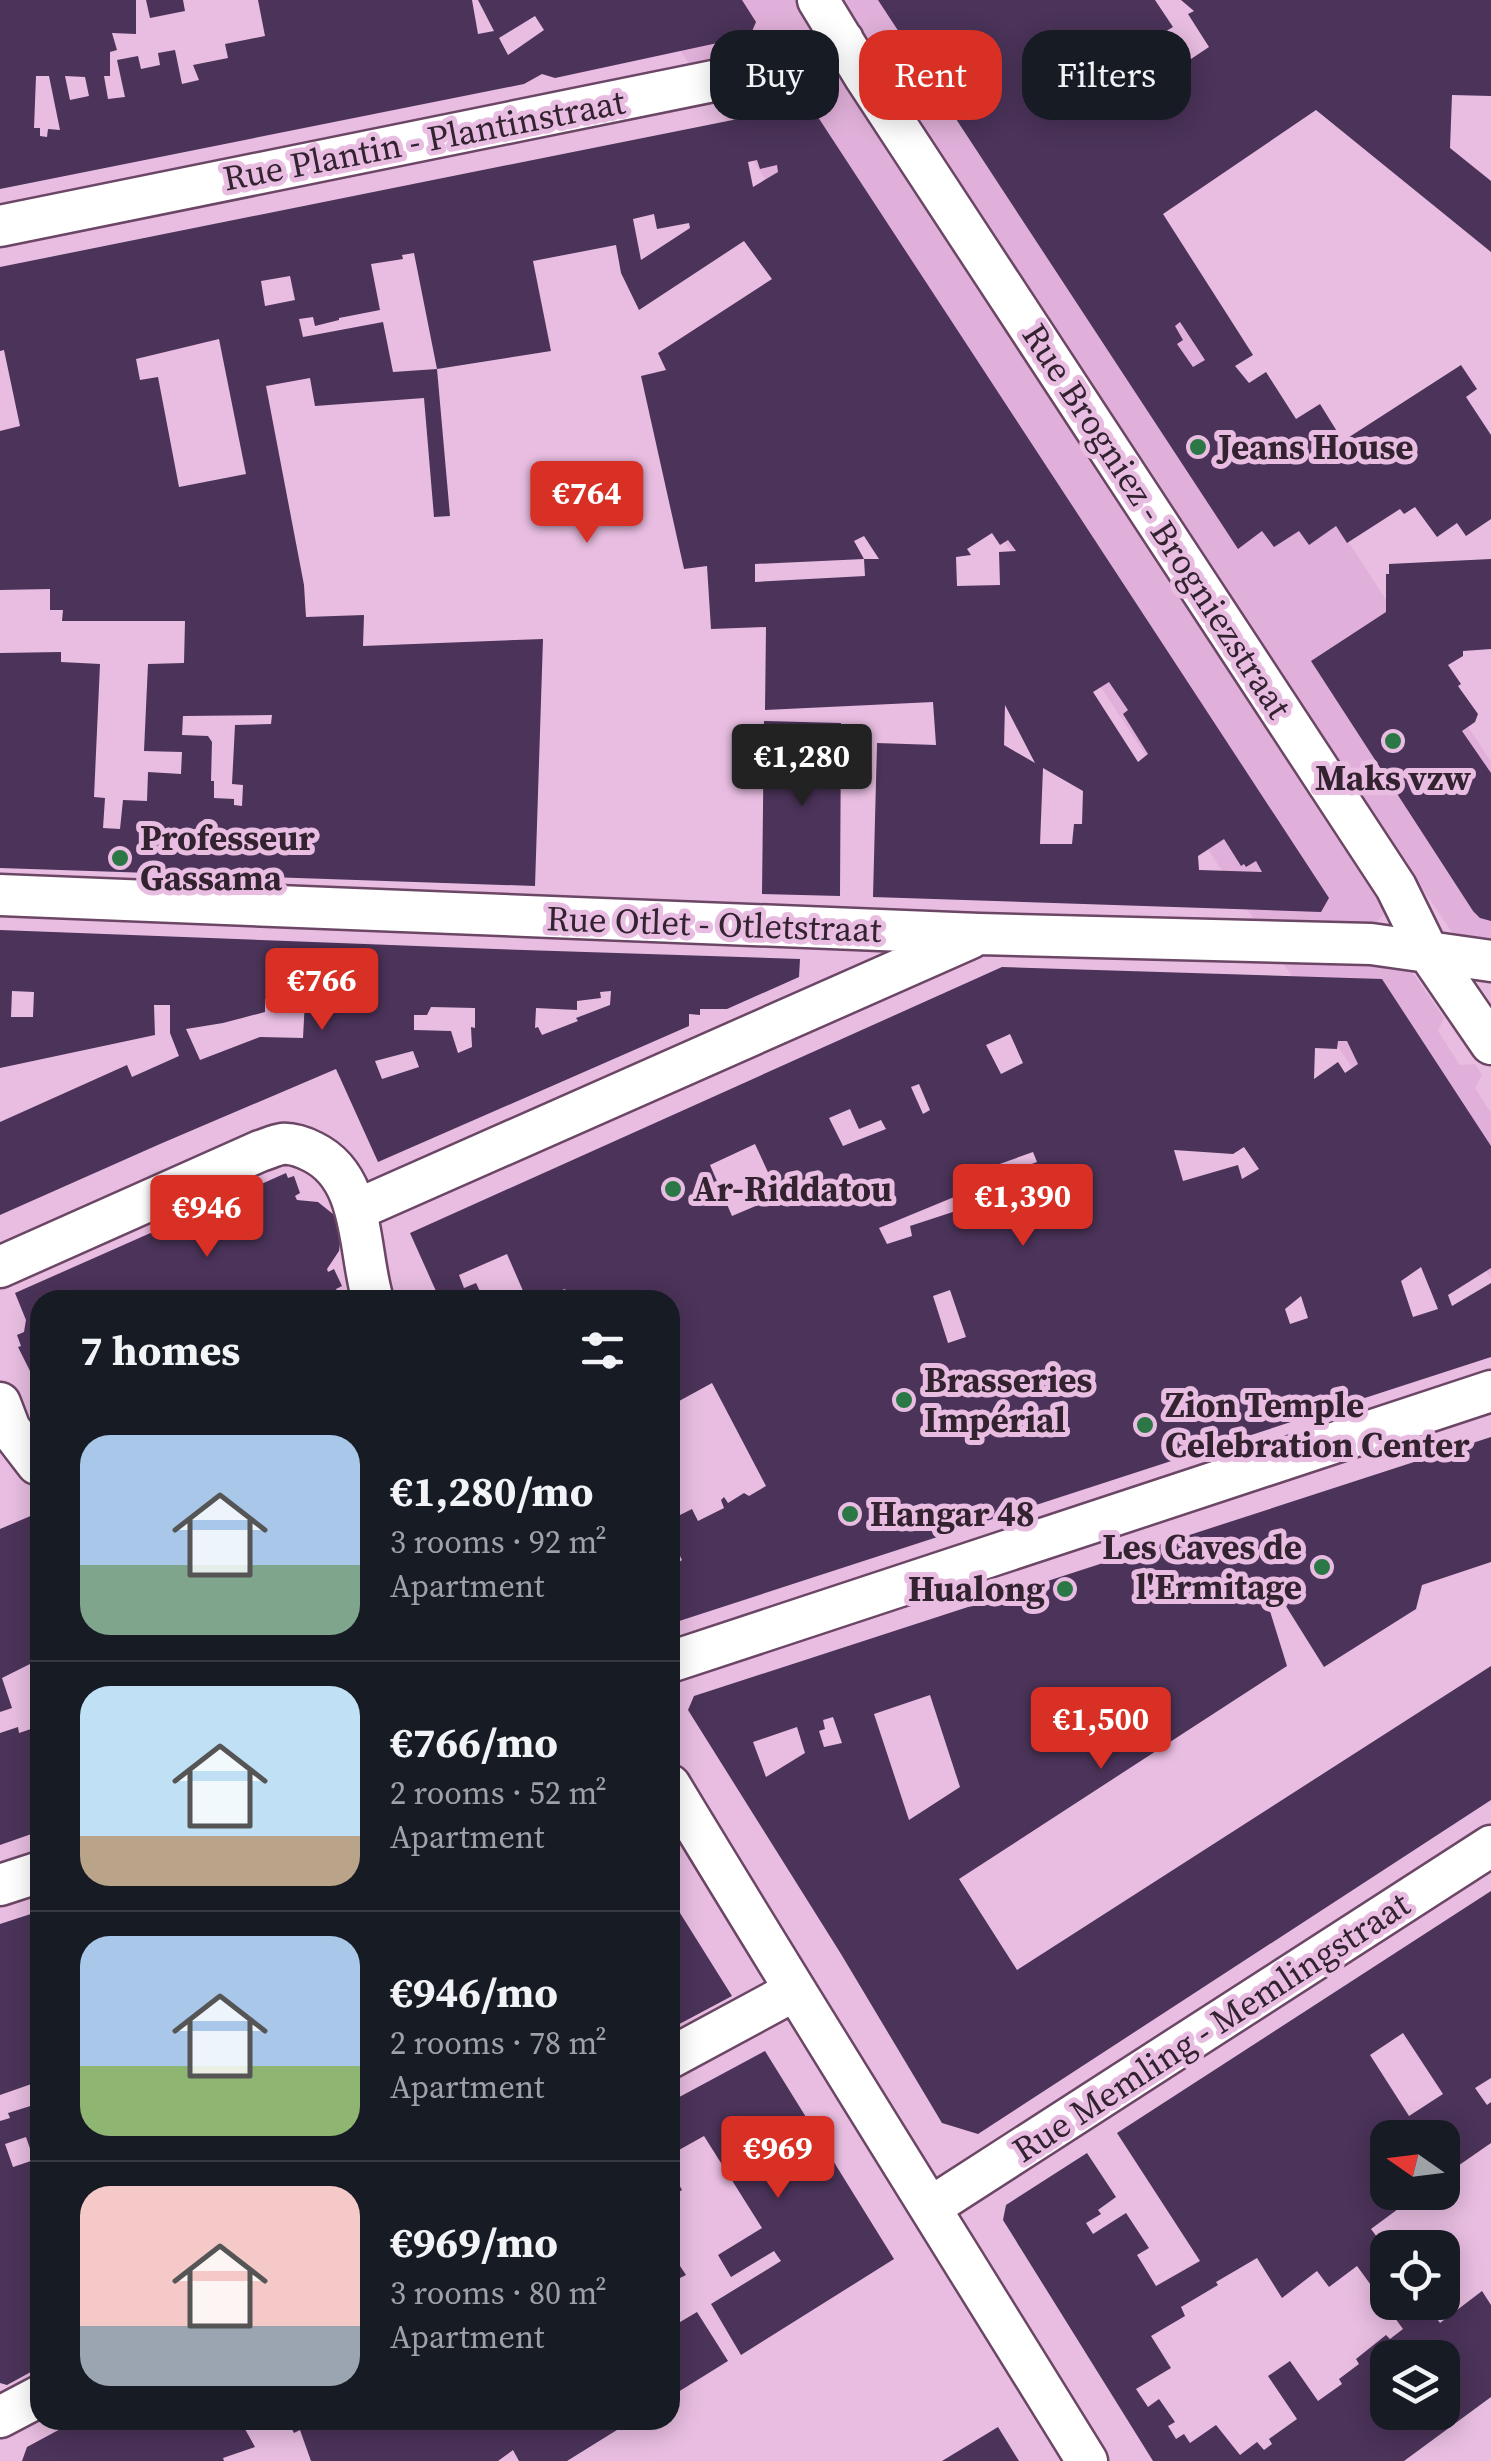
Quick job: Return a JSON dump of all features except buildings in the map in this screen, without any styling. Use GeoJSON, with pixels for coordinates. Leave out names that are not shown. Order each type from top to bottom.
{"type":"FeatureCollection","features":[{"type":"Feature","properties":{"kind":"street","name":"Rue Brogniez - Brogniezstraat"},"geometry":{"type":"LineString","coordinates":[[818,0],[1396,887],[1428,952],[1491,1044]]}},
{"type":"Feature","properties":{"kind":"street","name":"Rue Plantin - Plantinstraat"},"geometry":{"type":"LineString","coordinates":[[0,226],[796,64],[843,40]]}},
{"type":"Feature","properties":{"kind":"street","name":"Rue Otlet - Otletstraat"},"geometry":{"type":"LineString","coordinates":[[0,894],[979,934],[1370,944],[1491,961]]}},
{"type":"Feature","properties":{"kind":"street"},"geometry":{"type":"LineString","coordinates":[[356,1210],[979,934]]}},
{"type":"Feature","properties":{"kind":"street"},"geometry":{"type":"LineString","coordinates":[[0,1267],[260,1151],[284,1144],[301,1146],[322,1156],[342,1178],[356,1210],[370,1290]]}},
{"type":"Feature","properties":{"kind":"street"},"geometry":{"type":"LineString","coordinates":[[680,1659],[1491,1391]]}},
{"type":"Feature","properties":{"kind":"street"},"geometry":{"type":"LineString","coordinates":[[0,1402],[10,1429],[30,1456]]}},
{"type":"Feature","properties":{"kind":"street"},"geometry":{"type":"LineString","coordinates":[[680,1802],[1087,2461]]}},
{"type":"Feature","properties":{"kind":"street","name":"Rue Memling - Memlingstraat"},"geometry":{"type":"LineString","coordinates":[[931,2207],[1491,1846]]}},
{"type":"Feature","properties":{"kind":"street"},"geometry":{"type":"LineString","coordinates":[[0,1885],[30,1875]]}},
{"type":"Feature","properties":{"kind":"street"},"geometry":{"type":"LineString","coordinates":[[680,2053],[794,1992]]}},
{"type":"Feature","properties":{"kind":"street"},"geometry":{"type":"LineString","coordinates":[[0,2417],[30,2401]]}},
{"type":"Feature","properties":{"kind":"shaded area"},"geometry":{"type":"Polygon","coordinates":[[[647,0],[998,0],[1022,37],[1022,120],[1076,120],[1491,762],[1491,948],[1456,938],[1403,860],[1371,880],[1384,908],[1383,915],[1375,924],[1349,926],[1379,966],[1397,966],[1412,972],[1444,1018],[1438,1031],[1460,1065],[1475,1064],[1482,1075],[1475,1088],[1491,1113],[1491,1278],[726,120],[839,120],[839,30],[710,30],[710,95],[647,0]]]}},
{"type":"Feature","properties":{"kind":"place","name":"Jeans House"},"geometry":{"type":"Point","coordinates":[1198,447]}},
{"type":"Feature","properties":{"kind":"place","name":"Maks vzw"},"geometry":{"type":"Point","coordinates":[1393,741]}},
{"type":"Feature","properties":{"kind":"place","name":"Professeur Gassama"},"geometry":{"type":"Point","coordinates":[120,858]}},
{"type":"Feature","properties":{"kind":"place","name":"Ar-Riddatou"},"geometry":{"type":"Point","coordinates":[673,1189]}},
{"type":"Feature","properties":{"kind":"place","name":"Brasseries Impérial"},"geometry":{"type":"Point","coordinates":[904,1400]}},
{"type":"Feature","properties":{"kind":"place","name":"Zion Temple Celebration Center"},"geometry":{"type":"Point","coordinates":[1145,1425]}},
{"type":"Feature","properties":{"kind":"place","name":"Hangar 48"},"geometry":{"type":"Point","coordinates":[850,1514]}},
{"type":"Feature","properties":{"kind":"place","name":"Les Caves de l'Ermitage"},"geometry":{"type":"Point","coordinates":[1322,1567]}},
{"type":"Feature","properties":{"kind":"place","name":"Hualong"},"geometry":{"type":"Point","coordinates":[1065,1589]}}]}
